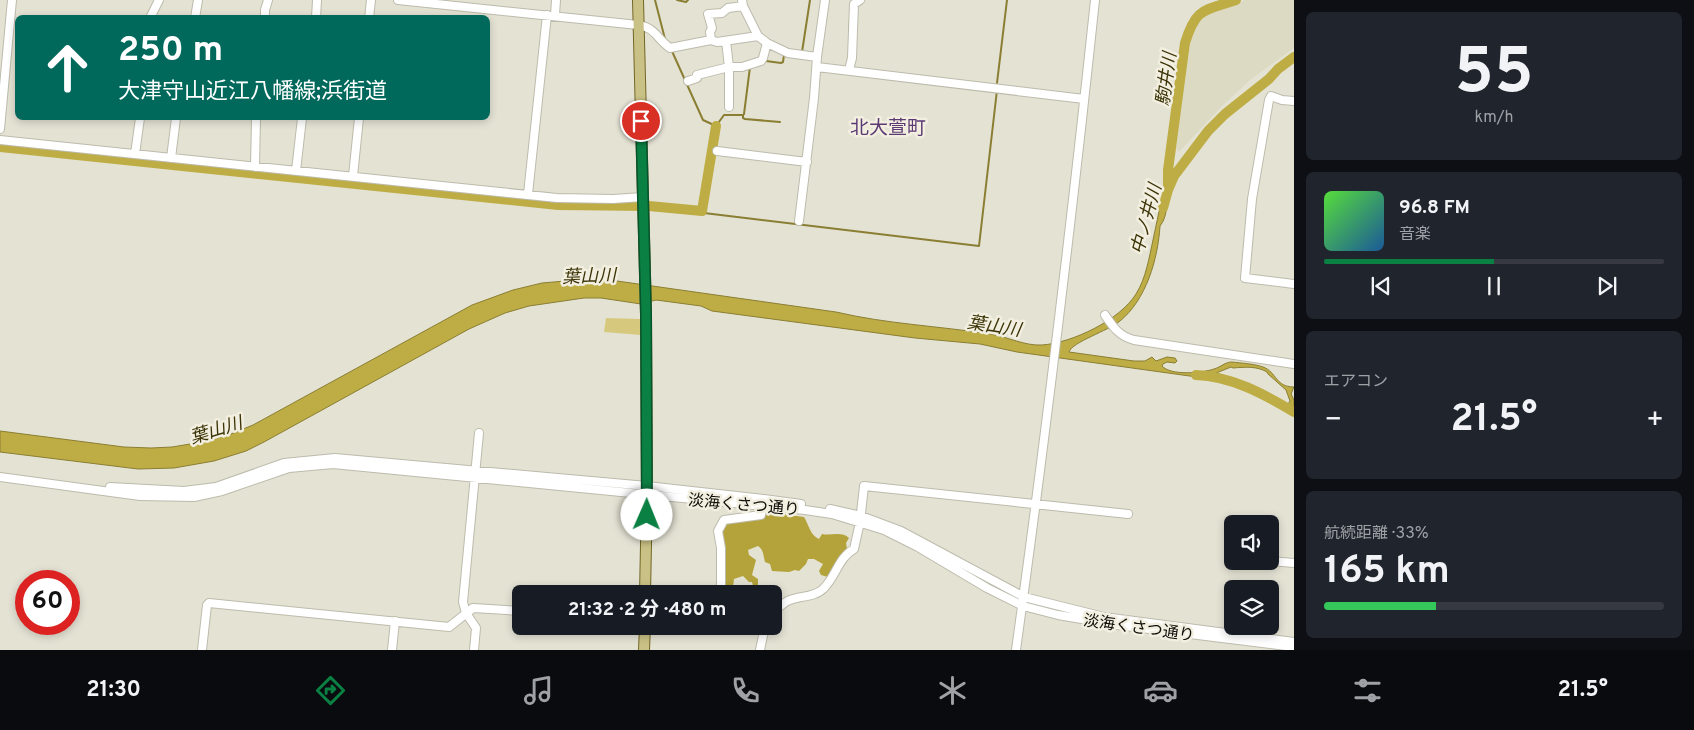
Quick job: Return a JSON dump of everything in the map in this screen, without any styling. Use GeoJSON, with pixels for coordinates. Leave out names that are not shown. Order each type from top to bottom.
{"type":"FeatureCollection","features":[{"type":"Feature","properties":{"kind":"main road"},"geometry":{"type":"LineString","coordinates":[[638,0],[646,311],[647,491],[645,585]]}},
{"type":"Feature","properties":{"kind":"main road"},"geometry":{"type":"LineString","coordinates":[[644,650],[645,635]]}},
{"type":"Feature","properties":{"kind":"street"},"geometry":{"type":"LineString","coordinates":[[0,129],[12,0]]}},
{"type":"Feature","properties":{"kind":"street"},"geometry":{"type":"LineString","coordinates":[[152,15],[159,0]]}},
{"type":"Feature","properties":{"kind":"street"},"geometry":{"type":"LineString","coordinates":[[196,15],[198,0]]}},
{"type":"Feature","properties":{"kind":"street"},"geometry":{"type":"LineString","coordinates":[[265,15],[268,0]]}},
{"type":"Feature","properties":{"kind":"street"},"geometry":{"type":"LineString","coordinates":[[316,15],[317,0]]}},
{"type":"Feature","properties":{"kind":"street"},"geometry":{"type":"LineString","coordinates":[[369,15],[371,0]]}},
{"type":"Feature","properties":{"kind":"street"},"geometry":{"type":"LineString","coordinates":[[398,0],[638,24],[649,26],[664,44],[670,48],[711,40],[717,42],[758,36]]}},
{"type":"Feature","properties":{"kind":"street"},"geometry":{"type":"LineString","coordinates":[[555,15],[556,0]]}},
{"type":"Feature","properties":{"kind":"street"},"geometry":{"type":"LineString","coordinates":[[799,221],[819,67],[817,57],[825,0]]}},
{"type":"Feature","properties":{"kind":"street"},"geometry":{"type":"LineString","coordinates":[[849,70],[852,58],[854,4],[860,0]]}},
{"type":"Feature","properties":{"kind":"street"},"geometry":{"type":"LineString","coordinates":[[1016,650],[1053,365],[1095,0]]}},
{"type":"Feature","properties":{"kind":"street"},"geometry":{"type":"LineString","coordinates":[[711,40],[710,32],[712,28],[708,14],[722,13],[728,8],[743,3],[758,36],[767,44],[788,52],[817,57]]}},
{"type":"Feature","properties":{"kind":"street"},"geometry":{"type":"LineString","coordinates":[[528,194],[546,15]]}},
{"type":"Feature","properties":{"kind":"street"},"geometry":{"type":"LineString","coordinates":[[726,41],[730,67],[729,107]]}},
{"type":"Feature","properties":{"kind":"street"},"geometry":{"type":"LineString","coordinates":[[688,81],[697,78],[697,75],[730,67],[742,67],[761,61],[767,44]]}},
{"type":"Feature","properties":{"kind":"street"},"geometry":{"type":"LineString","coordinates":[[819,67],[1084,99]]}},
{"type":"Feature","properties":{"kind":"street"},"geometry":{"type":"LineString","coordinates":[[1294,102],[1271,96],[1269,100],[1252,199],[1245,278],[1294,284]]}},
{"type":"Feature","properties":{"kind":"street"},"geometry":{"type":"LineString","coordinates":[[135,154],[140,120]]}},
{"type":"Feature","properties":{"kind":"street"},"geometry":{"type":"LineString","coordinates":[[171,158],[176,120]]}},
{"type":"Feature","properties":{"kind":"street"},"geometry":{"type":"LineString","coordinates":[[255,167],[256,120]]}},
{"type":"Feature","properties":{"kind":"street"},"geometry":{"type":"LineString","coordinates":[[296,171],[302,120]]}},
{"type":"Feature","properties":{"kind":"street"},"geometry":{"type":"LineString","coordinates":[[353,176],[359,120]]}},
{"type":"Feature","properties":{"kind":"street"},"geometry":{"type":"LineString","coordinates":[[0,140],[557,198],[643,203]]}},
{"type":"Feature","properties":{"kind":"street"},"geometry":{"type":"LineString","coordinates":[[717,151],[806,162]]}},
{"type":"Feature","properties":{"kind":"street"},"geometry":{"type":"LineString","coordinates":[[1105,315],[1115,330],[1124,338],[1294,364]]}},
{"type":"Feature","properties":{"kind":"street"},"geometry":{"type":"LineString","coordinates":[[462,616],[479,434]]}},
{"type":"Feature","properties":{"kind":"street","name":"淡海くさつ通り"},"geometry":{"type":"LineString","coordinates":[[0,477],[86,488],[124,487],[184,491],[216,487],[284,463],[335,458],[475,474],[830,509],[901,531],[1023,602],[1058,615],[1117,625],[1294,647]]}},
{"type":"Feature","properties":{"kind":"street"},"geometry":{"type":"LineString","coordinates":[[782,605],[791,599],[816,594],[823,589],[847,552],[854,549],[861,519],[864,486],[1128,514]]}},
{"type":"Feature","properties":{"kind":"street"},"geometry":{"type":"LineString","coordinates":[[721,585],[721,548],[718,531],[724,520],[760,515],[763,502]]}},
{"type":"Feature","properties":{"kind":"street"},"geometry":{"type":"LineString","coordinates":[[1279,562],[1294,563]]}},
{"type":"Feature","properties":{"kind":"street","name":"淡海くさつ通り"},"geometry":{"type":"LineString","coordinates":[[1023,602],[1104,617],[1294,642]]}},
{"type":"Feature","properties":{"kind":"street"},"geometry":{"type":"LineString","coordinates":[[202,650],[207,605],[209,603],[449,627],[473,608],[512,610]]}},
{"type":"Feature","properties":{"kind":"street"},"geometry":{"type":"LineString","coordinates":[[462,616],[476,628],[474,650]]}},
{"type":"Feature","properties":{"kind":"street"},"geometry":{"type":"LineString","coordinates":[[392,650],[395,621]]}},
{"type":"Feature","properties":{"kind":"street"},"geometry":{"type":"LineString","coordinates":[[760,650],[763,635]]}},
{"type":"Feature","properties":{"kind":"shaded area"},"geometry":{"type":"Polygon","coordinates":[[[1245,0],[1294,0],[1294,48],[1250,80],[1222,106],[1179,152],[1176,148],[1191,37],[1197,25],[1208,13],[1245,0]]]}},
{"type":"Feature","properties":{"kind":"shaded area"},"geometry":{"type":"Polygon","coordinates":[[[1165,184],[1167,200],[1165,217],[1160,226],[1157,252],[1144,290],[1137,302],[1120,321],[1083,340],[1069,352],[1134,361],[1145,361],[1152,357],[1156,361],[1167,357],[1175,358],[1177,361],[1175,363],[1167,362],[1162,366],[1179,372],[1209,370],[1232,362],[1260,366],[1268,369],[1283,385],[1294,387],[1291,394],[1294,400],[1294,416],[1285,409],[1290,401],[1286,390],[1267,372],[1255,368],[1231,367],[1204,378],[1017,352],[980,344],[915,338],[712,311],[701,306],[656,300],[641,304],[601,298],[584,298],[529,306],[505,313],[469,329],[264,442],[246,451],[214,461],[174,468],[138,469],[0,452],[0,431],[124,447],[151,448],[172,447],[208,441],[231,434],[253,425],[472,305],[513,290],[542,283],[588,279],[617,281],[894,322],[990,334],[1029,344],[1042,345],[1054,343],[1081,335],[1107,321],[1129,304],[1136,294],[1147,268],[1165,184]]]}},
{"type":"Feature","properties":{"kind":"shaded area"},"geometry":{"type":"Polygon","coordinates":[[[606,318],[640,319],[641,335],[604,332],[606,318]]]}},
{"type":"Feature","properties":{"kind":"shaded area"},"geometry":{"type":"Polygon","coordinates":[[[773,513],[804,517],[812,532],[819,539],[822,534],[840,534],[849,538],[846,543],[847,549],[836,562],[828,577],[821,575],[819,571],[823,564],[814,559],[808,559],[799,571],[772,571],[770,564],[765,562],[762,551],[758,546],[748,550],[749,555],[756,560],[752,575],[758,579],[758,585],[753,585],[752,582],[749,582],[743,576],[734,579],[733,585],[722,585],[721,534],[726,522],[773,513]]]}},
{"type":"Feature","properties":{"kind":"waterway"},"geometry":{"type":"LineString","coordinates":[[655,0],[665,39]]}},
{"type":"Feature","properties":{"kind":"waterway"},"geometry":{"type":"LineString","coordinates":[[677,0],[686,2],[688,0]]}},
{"type":"Feature","properties":{"kind":"waterway"},"geometry":{"type":"LineString","coordinates":[[802,52],[810,0]]}},
{"type":"Feature","properties":{"kind":"waterway"},"geometry":{"type":"LineString","coordinates":[[997,83],[1007,0]]}},
{"type":"Feature","properties":{"kind":"waterway","name":"駒井川"},"geometry":{"type":"LineString","coordinates":[[1168,186],[1168,170],[1185,43],[1189,31],[1198,16],[1203,12],[1236,0]]}},
{"type":"Feature","properties":{"kind":"waterway"},"geometry":{"type":"LineString","coordinates":[[849,42],[850,19]]}},
{"type":"Feature","properties":{"kind":"waterway"},"geometry":{"type":"LineString","coordinates":[[671,49],[703,120],[716,126],[724,115],[743,115],[745,119],[780,122]]}},
{"type":"Feature","properties":{"kind":"waterway"},"geometry":{"type":"LineString","coordinates":[[766,61],[781,63],[783,62],[784,55]]}},
{"type":"Feature","properties":{"kind":"waterway","name":"中ノ井川"},"geometry":{"type":"LineString","coordinates":[[1163,208],[1174,176],[1208,131],[1225,114],[1294,57]]}},
{"type":"Feature","properties":{"kind":"waterway"},"geometry":{"type":"LineString","coordinates":[[744,114],[750,67]]}},
{"type":"Feature","properties":{"kind":"waterway"},"geometry":{"type":"LineString","coordinates":[[702,211],[704,213],[979,246],[997,90]]}},
{"type":"Feature","properties":{"kind":"waterway"},"geometry":{"type":"LineString","coordinates":[[0,147],[558,205],[649,206],[702,211],[716,126]]}},
{"type":"Feature","properties":{"kind":"waterway","name":"葉山川"},"geometry":{"type":"LineString","coordinates":[[1196,375],[1234,382],[1294,412]]}},
{"type":"Feature","properties":{"kind":"district","name":"北大萱町"},"geometry":{"type":"Point","coordinates":[888,127]}},
{"type":"Feature","properties":{"kind":"route"},"geometry":{"type":"LineString","coordinates":[[641,121],[646,314],[647,515]]}}]}
